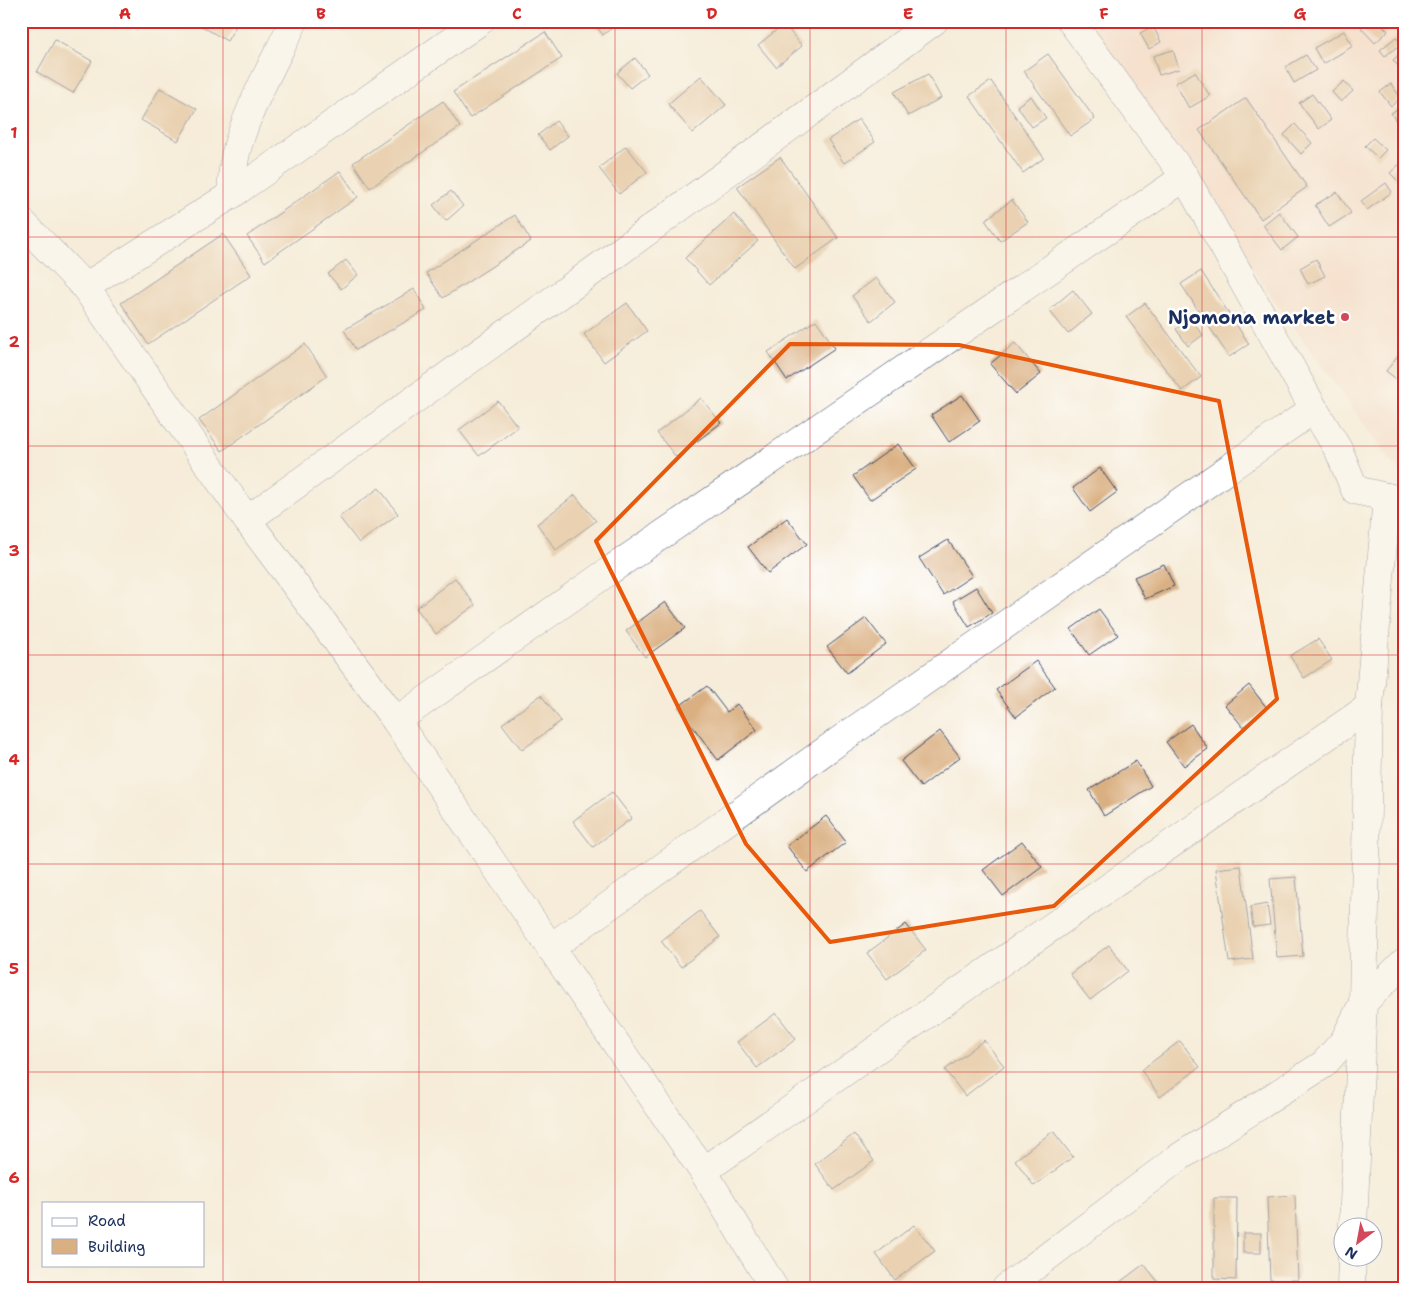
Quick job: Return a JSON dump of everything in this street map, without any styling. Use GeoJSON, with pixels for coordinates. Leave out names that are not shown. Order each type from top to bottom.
{"type":"FeatureCollection","features":[{"type":"Feature","properties":{"kind":"lane"},"geometry":{"type":"LineString","coordinates":[[231,195],[232,171],[238,146],[251,110],[294,21]]}},
{"type":"Feature","properties":{"kind":"lane"},"geometry":{"type":"LineString","coordinates":[[86,287],[231,195],[480,21]]}},
{"type":"Feature","properties":{"kind":"lane"},"geometry":{"type":"LineString","coordinates":[[247,520],[600,266],[934,21]]}},
{"type":"Feature","properties":{"kind":"lane"},"geometry":{"type":"LineString","coordinates":[[1071,21],[1185,177],[1339,451],[1355,490],[1396,499],[1369,707],[1363,1003],[1353,1216]]}},
{"type":"Feature","properties":{"kind":"lane"},"geometry":{"type":"LineString","coordinates":[[396,722],[609,571],[1185,177]]}},
{"type":"Feature","properties":{"kind":"lane"},"geometry":{"type":"LineString","coordinates":[[21,221],[86,287],[247,520],[396,722],[703,1171],[774,1288]]}},
{"type":"Feature","properties":{"kind":"lane"},"geometry":{"type":"LineString","coordinates":[[550,948],[852,732],[1314,409]]}},
{"type":"Feature","properties":{"kind":"lane"},"geometry":{"type":"LineString","coordinates":[[703,1171],[1369,707]]}},
{"type":"Feature","properties":{"kind":"lane"},"geometry":{"type":"LineString","coordinates":[[1006,1288],[1178,1158],[1324,1064],[1344,1041],[1363,1003],[1404,962]]}},
{"type":"Feature","properties":{"kind":"lane"},"geometry":{"type":"LineString","coordinates":[[1352,1266],[1352,1288]]}},
{"type":"Feature","properties":{"kind":"highlighted area"},"geometry":{"type":"Polygon","coordinates":[[[790,344],[959,345],[1219,401],[1277,699],[1054,906],[830,942],[746,844],[596,541],[790,344]]]}},
{"type":"Feature","properties":{"kind":"shaded area","name":"Njomona market"},"geometry":{"type":"Polygon","coordinates":[[[1079,21],[1404,21],[1404,479],[1170,156],[1079,21]]]}},
{"type":"Feature","properties":{"kind":"building"},"geometry":{"type":"Polygon","coordinates":[[[193,21],[239,21],[227,41],[193,21]]]}},
{"type":"Feature","properties":{"kind":"building"},"geometry":{"type":"Polygon","coordinates":[[[592,21],[620,21],[603,35],[592,21]]]}},
{"type":"Feature","properties":{"kind":"building"},"geometry":{"type":"Polygon","coordinates":[[[1369,21],[1378,21],[1388,31],[1375,43],[1361,28],[1369,21]]]}},
{"type":"Feature","properties":{"kind":"building"},"geometry":{"type":"Polygon","coordinates":[[[1393,21],[1404,21],[1404,28],[1393,21]]]}},
{"type":"Feature","properties":{"kind":"building"},"geometry":{"type":"Polygon","coordinates":[[[784,24],[802,46],[776,67],[758,45],[784,24]]]}},
{"type":"Feature","properties":{"kind":"building"},"geometry":{"type":"Polygon","coordinates":[[[1153,26],[1161,42],[1149,49],[1140,33],[1153,26]]]}},
{"type":"Feature","properties":{"kind":"building"},"geometry":{"type":"Polygon","coordinates":[[[1344,31],[1353,46],[1323,64],[1314,48],[1344,31]]]}},
{"type":"Feature","properties":{"kind":"building"},"geometry":{"type":"Polygon","coordinates":[[[545,32],[562,58],[470,118],[453,92],[545,32]]]}},
{"type":"Feature","properties":{"kind":"building"},"geometry":{"type":"Polygon","coordinates":[[[1396,37],[1401,44],[1385,56],[1380,50],[1396,37]]]}},
{"type":"Feature","properties":{"kind":"building"},"geometry":{"type":"Polygon","coordinates":[[[55,40],[92,61],[73,93],[37,72],[55,40]]]}},
{"type":"Feature","properties":{"kind":"building"},"geometry":{"type":"Polygon","coordinates":[[[1173,50],[1179,69],[1159,75],[1153,56],[1173,50]]]}},
{"type":"Feature","properties":{"kind":"building"},"geometry":{"type":"Polygon","coordinates":[[[1404,51],[1404,73],[1393,60],[1404,51]]]}},
{"type":"Feature","properties":{"kind":"building"},"geometry":{"type":"Polygon","coordinates":[[[1048,54],[1095,119],[1070,136],[1024,71],[1048,54]]]}},
{"type":"Feature","properties":{"kind":"building"},"geometry":{"type":"Polygon","coordinates":[[[1306,55],[1316,70],[1294,83],[1285,67],[1306,55]]]}},
{"type":"Feature","properties":{"kind":"building"},"geometry":{"type":"Polygon","coordinates":[[[635,58],[648,74],[630,88],[617,73],[635,58]]]}},
{"type":"Feature","properties":{"kind":"building"},"geometry":{"type":"Polygon","coordinates":[[[1195,72],[1210,96],[1189,108],[1175,83],[1195,72]]]}},
{"type":"Feature","properties":{"kind":"building"},"geometry":{"type":"Polygon","coordinates":[[[928,74],[941,98],[908,116],[894,92],[928,74]]]}},
{"type":"Feature","properties":{"kind":"building"},"geometry":{"type":"Polygon","coordinates":[[[701,76],[726,105],[693,133],[668,104],[701,76]]]}},
{"type":"Feature","properties":{"kind":"building"},"geometry":{"type":"Polygon","coordinates":[[[991,81],[1044,158],[1023,173],[969,96],[991,81]]]}},
{"type":"Feature","properties":{"kind":"building"},"geometry":{"type":"Polygon","coordinates":[[[1344,81],[1353,91],[1341,102],[1332,92],[1344,81]]]}},
{"type":"Feature","properties":{"kind":"building"},"geometry":{"type":"Polygon","coordinates":[[[1391,84],[1401,98],[1391,106],[1380,92],[1391,84]]]}},
{"type":"Feature","properties":{"kind":"building"},"geometry":{"type":"Polygon","coordinates":[[[160,88],[197,109],[178,141],[141,120],[160,88]]]}},
{"type":"Feature","properties":{"kind":"building"},"geometry":{"type":"Polygon","coordinates":[[[1312,94],[1331,120],[1319,129],[1299,103],[1312,94]]]}},
{"type":"Feature","properties":{"kind":"building"},"geometry":{"type":"Polygon","coordinates":[[[1031,96],[1046,118],[1032,127],[1017,106],[1031,96]]]}},
{"type":"Feature","properties":{"kind":"building"},"geometry":{"type":"Polygon","coordinates":[[[1246,98],[1307,187],[1261,219],[1199,130],[1246,98]]]}},
{"type":"Feature","properties":{"kind":"building"},"geometry":{"type":"Polygon","coordinates":[[[443,101],[460,127],[370,188],[353,163],[443,101]]]}},
{"type":"Feature","properties":{"kind":"building"},"geometry":{"type":"Polygon","coordinates":[[[1404,105],[1404,133],[1391,113],[1404,105]]]}},
{"type":"Feature","properties":{"kind":"building"},"geometry":{"type":"Polygon","coordinates":[[[859,119],[875,142],[844,163],[828,140],[859,119]]]}},
{"type":"Feature","properties":{"kind":"building"},"geometry":{"type":"Polygon","coordinates":[[[556,121],[568,136],[550,150],[538,135],[556,121]]]}},
{"type":"Feature","properties":{"kind":"building"},"geometry":{"type":"Polygon","coordinates":[[[1295,124],[1312,143],[1301,154],[1284,135],[1295,124]]]}},
{"type":"Feature","properties":{"kind":"building"},"geometry":{"type":"Polygon","coordinates":[[[1373,138],[1386,150],[1378,158],[1365,146],[1373,138]]]}},
{"type":"Feature","properties":{"kind":"building"},"geometry":{"type":"Polygon","coordinates":[[[626,146],[647,172],[619,194],[599,168],[626,146]]]}},
{"type":"Feature","properties":{"kind":"building"},"geometry":{"type":"Polygon","coordinates":[[[780,157],[838,238],[795,269],[737,187],[780,157]]]}},
{"type":"Feature","properties":{"kind":"building"},"geometry":{"type":"Polygon","coordinates":[[[1404,160],[1404,179],[1400,183],[1390,173],[1404,160]]]}},
{"type":"Feature","properties":{"kind":"building"},"geometry":{"type":"Polygon","coordinates":[[[340,171],[358,197],[265,262],[247,236],[340,171]]]}},
{"type":"Feature","properties":{"kind":"building"},"geometry":{"type":"Polygon","coordinates":[[[1386,183],[1392,192],[1367,210],[1361,201],[1386,183]]]}},
{"type":"Feature","properties":{"kind":"building"},"geometry":{"type":"Polygon","coordinates":[[[451,191],[463,206],[446,221],[433,205],[451,191]]]}},
{"type":"Feature","properties":{"kind":"building"},"geometry":{"type":"Polygon","coordinates":[[[1337,192],[1351,213],[1329,227],[1315,205],[1337,192]]]}},
{"type":"Feature","properties":{"kind":"building"},"geometry":{"type":"Polygon","coordinates":[[[1012,200],[1028,222],[1000,241],[985,220],[1012,200]]]}},
{"type":"Feature","properties":{"kind":"building"},"geometry":{"type":"Polygon","coordinates":[[[1279,212],[1298,237],[1282,250],[1263,225],[1279,212]]]}},
{"type":"Feature","properties":{"kind":"building"},"geometry":{"type":"Polygon","coordinates":[[[734,214],[758,241],[709,285],[685,258],[734,214]]]}},
{"type":"Feature","properties":{"kind":"building"},"geometry":{"type":"Polygon","coordinates":[[[515,215],[531,241],[443,298],[426,273],[515,215]]]}},
{"type":"Feature","properties":{"kind":"building"},"geometry":{"type":"Polygon","coordinates":[[[223,234],[251,275],[148,344],[121,303],[223,234]]]}},
{"type":"Feature","properties":{"kind":"building"},"geometry":{"type":"Polygon","coordinates":[[[1316,259],[1325,276],[1308,284],[1300,268],[1316,259]]]}},
{"type":"Feature","properties":{"kind":"building"},"geometry":{"type":"Polygon","coordinates":[[[346,260],[358,275],[341,289],[328,274],[346,260]]]}},
{"type":"Feature","properties":{"kind":"building"},"geometry":{"type":"Polygon","coordinates":[[[1201,271],[1249,344],[1229,357],[1181,284],[1201,271]]]}},
{"type":"Feature","properties":{"kind":"building"},"geometry":{"type":"Polygon","coordinates":[[[876,278],[895,302],[871,321],[852,296],[876,278]]]}},
{"type":"Feature","properties":{"kind":"building"},"geometry":{"type":"Polygon","coordinates":[[[414,289],[426,310],[356,350],[344,330],[414,289]]]}},
{"type":"Feature","properties":{"kind":"building"},"geometry":{"type":"Polygon","coordinates":[[[1073,290],[1092,314],[1068,334],[1049,310],[1073,290]]]}},
{"type":"Feature","properties":{"kind":"building"},"geometry":{"type":"Polygon","coordinates":[[[627,303],[647,331],[604,362],[584,334],[627,303]]]}},
{"type":"Feature","properties":{"kind":"building"},"geometry":{"type":"Polygon","coordinates":[[[1145,303],[1201,377],[1182,391],[1126,317],[1145,303]]]}},
{"type":"Feature","properties":{"kind":"building"},"geometry":{"type":"Polygon","coordinates":[[[1191,319],[1203,335],[1188,346],[1176,329],[1191,319]]]}},
{"type":"Feature","properties":{"kind":"building"},"geometry":{"type":"Polygon","coordinates":[[[816,320],[835,348],[787,380],[768,352],[816,320]]]}},
{"type":"Feature","properties":{"kind":"building"},"geometry":{"type":"Polygon","coordinates":[[[1015,343],[1041,374],[1016,394],[990,364],[1015,343]]]}},
{"type":"Feature","properties":{"kind":"building"},"geometry":{"type":"Polygon","coordinates":[[[305,344],[327,376],[222,451],[199,420],[305,344]]]}},
{"type":"Feature","properties":{"kind":"building"},"geometry":{"type":"Polygon","coordinates":[[[1404,349],[1404,385],[1386,371],[1404,349]]]}},
{"type":"Feature","properties":{"kind":"building"},"geometry":{"type":"Polygon","coordinates":[[[962,395],[980,421],[949,442],[931,415],[962,395]]]}},
{"type":"Feature","properties":{"kind":"building"},"geometry":{"type":"Polygon","coordinates":[[[701,398],[721,423],[676,457],[657,433],[701,398]]]}},
{"type":"Feature","properties":{"kind":"building"},"geometry":{"type":"Polygon","coordinates":[[[498,401],[518,427],[479,456],[459,430],[498,401]]]}},
{"type":"Feature","properties":{"kind":"building"},"geometry":{"type":"Polygon","coordinates":[[[898,444],[916,469],[870,500],[853,476],[898,444]]]}},
{"type":"Feature","properties":{"kind":"building"},"geometry":{"type":"Polygon","coordinates":[[[1100,468],[1117,492],[1090,512],[1073,488],[1100,468]]]}},
{"type":"Feature","properties":{"kind":"building"},"geometry":{"type":"Polygon","coordinates":[[[379,488],[398,514],[359,543],[339,517],[379,488]]]}},
{"type":"Feature","properties":{"kind":"building"},"geometry":{"type":"Polygon","coordinates":[[[575,495],[596,521],[556,550],[537,524],[575,495]]]}},
{"type":"Feature","properties":{"kind":"building"},"geometry":{"type":"Polygon","coordinates":[[[787,518],[807,544],[768,573],[748,547],[787,518]]]}},
{"type":"Feature","properties":{"kind":"building"},"geometry":{"type":"Polygon","coordinates":[[[948,540],[972,576],[943,595],[919,558],[948,540]]]}},
{"type":"Feature","properties":{"kind":"building"},"geometry":{"type":"Polygon","coordinates":[[[1164,564],[1174,586],[1145,599],[1134,577],[1164,564]]]}},
{"type":"Feature","properties":{"kind":"building"},"geometry":{"type":"Polygon","coordinates":[[[455,578],[475,605],[436,634],[416,608],[455,578]]]}},
{"type":"Feature","properties":{"kind":"building"},"geometry":{"type":"Polygon","coordinates":[[[976,587],[992,613],[969,627],[953,601],[976,587]]]}},
{"type":"Feature","properties":{"kind":"building"},"geometry":{"type":"Polygon","coordinates":[[[665,602],[685,628],[645,657],[626,631],[665,602]]]}},
{"type":"Feature","properties":{"kind":"building"},"geometry":{"type":"Polygon","coordinates":[[[1099,609],[1118,635],[1089,655],[1071,629],[1099,609]]]}},
{"type":"Feature","properties":{"kind":"building"},"geometry":{"type":"Polygon","coordinates":[[[866,618],[886,644],[847,673],[827,647],[866,618]]]}},
{"type":"Feature","properties":{"kind":"building"},"geometry":{"type":"Polygon","coordinates":[[[1318,639],[1332,660],[1304,678],[1290,656],[1318,639]]]}},
{"type":"Feature","properties":{"kind":"building"},"geometry":{"type":"Polygon","coordinates":[[[1036,661],[1055,687],[1016,717],[996,690],[1036,661]]]}},
{"type":"Feature","properties":{"kind":"building"},"geometry":{"type":"Polygon","coordinates":[[[1249,685],[1267,708],[1243,727],[1225,705],[1249,685]]]}},
{"type":"Feature","properties":{"kind":"building"},"geometry":{"type":"Polygon","coordinates":[[[707,686],[727,712],[737,704],[757,730],[718,760],[678,707],[707,686]]]}},
{"type":"Feature","properties":{"kind":"building"},"geometry":{"type":"Polygon","coordinates":[[[541,695],[561,721],[522,750],[502,724],[541,695]]]}},
{"type":"Feature","properties":{"kind":"building"},"geometry":{"type":"Polygon","coordinates":[[[1191,724],[1208,749],[1184,766],[1166,742],[1191,724]]]}},
{"type":"Feature","properties":{"kind":"building"},"geometry":{"type":"Polygon","coordinates":[[[940,731],[960,757],[921,787],[901,761],[940,731]]]}},
{"type":"Feature","properties":{"kind":"building"},"geometry":{"type":"Polygon","coordinates":[[[1136,761],[1151,786],[1104,816],[1089,790],[1136,761]]]}},
{"type":"Feature","properties":{"kind":"building"},"geometry":{"type":"Polygon","coordinates":[[[612,792],[632,818],[593,847],[573,821],[612,792]]]}},
{"type":"Feature","properties":{"kind":"building"},"geometry":{"type":"Polygon","coordinates":[[[826,816],[846,842],[807,872],[787,846],[826,816]]]}},
{"type":"Feature","properties":{"kind":"building"},"geometry":{"type":"Polygon","coordinates":[[[1022,841],[1042,867],[1003,896],[983,870],[1022,841]]]}},
{"type":"Feature","properties":{"kind":"building"},"geometry":{"type":"Polygon","coordinates":[[[1241,866],[1253,959],[1229,962],[1216,869],[1241,866]]]}},
{"type":"Feature","properties":{"kind":"building"},"geometry":{"type":"Polygon","coordinates":[[[1296,877],[1303,956],[1277,958],[1270,879],[1296,877]]]}},
{"type":"Feature","properties":{"kind":"building"},"geometry":{"type":"Polygon","coordinates":[[[1267,904],[1270,925],[1253,927],[1250,907],[1267,904]]]}},
{"type":"Feature","properties":{"kind":"building"},"geometry":{"type":"Polygon","coordinates":[[[700,911],[720,937],[681,967],[661,941],[700,911]]]}},
{"type":"Feature","properties":{"kind":"building"},"geometry":{"type":"Polygon","coordinates":[[[906,924],[926,950],[887,979],[867,953],[906,924]]]}},
{"type":"Feature","properties":{"kind":"building"},"geometry":{"type":"Polygon","coordinates":[[[1109,945],[1128,971],[1090,1000],[1070,974],[1109,945]]]}},
{"type":"Feature","properties":{"kind":"building"},"geometry":{"type":"Polygon","coordinates":[[[776,1013],[796,1039],[757,1068],[737,1042],[776,1013]]]}},
{"type":"Feature","properties":{"kind":"building"},"geometry":{"type":"Polygon","coordinates":[[[984,1040],[1004,1066],[965,1096],[945,1070],[984,1040]]]}},
{"type":"Feature","properties":{"kind":"building"},"geometry":{"type":"Polygon","coordinates":[[[1180,1041],[1200,1067],[1160,1097],[1141,1070],[1180,1041]]]}},
{"type":"Feature","properties":{"kind":"building"},"geometry":{"type":"Polygon","coordinates":[[[1053,1131],[1073,1157],[1034,1186],[1015,1160],[1053,1131]]]}},
{"type":"Feature","properties":{"kind":"building"},"geometry":{"type":"Polygon","coordinates":[[[854,1134],[874,1161],[834,1190],[815,1164],[854,1134]]]}},
{"type":"Feature","properties":{"kind":"building"},"geometry":{"type":"Polygon","coordinates":[[[1295,1195],[1298,1280],[1270,1280],[1267,1197],[1295,1195]]]}},
{"type":"Feature","properties":{"kind":"building"},"geometry":{"type":"Polygon","coordinates":[[[1214,1198],[1237,1198],[1236,1280],[1214,1279],[1214,1198]]]}},
{"type":"Feature","properties":{"kind":"building"},"geometry":{"type":"Polygon","coordinates":[[[914,1225],[935,1251],[895,1280],[876,1254],[914,1225]]]}},
{"type":"Feature","properties":{"kind":"building"},"geometry":{"type":"Polygon","coordinates":[[[1243,1233],[1261,1233],[1261,1253],[1243,1253],[1243,1233]]]}},
{"type":"Feature","properties":{"kind":"building"},"geometry":{"type":"Polygon","coordinates":[[[1144,1264],[1163,1288],[1112,1288],[1144,1264]]]}},
{"type":"Feature","properties":{"kind":"place","name":"Njomona market"},"geometry":{"type":"Point","coordinates":[1345,317]}}]}
